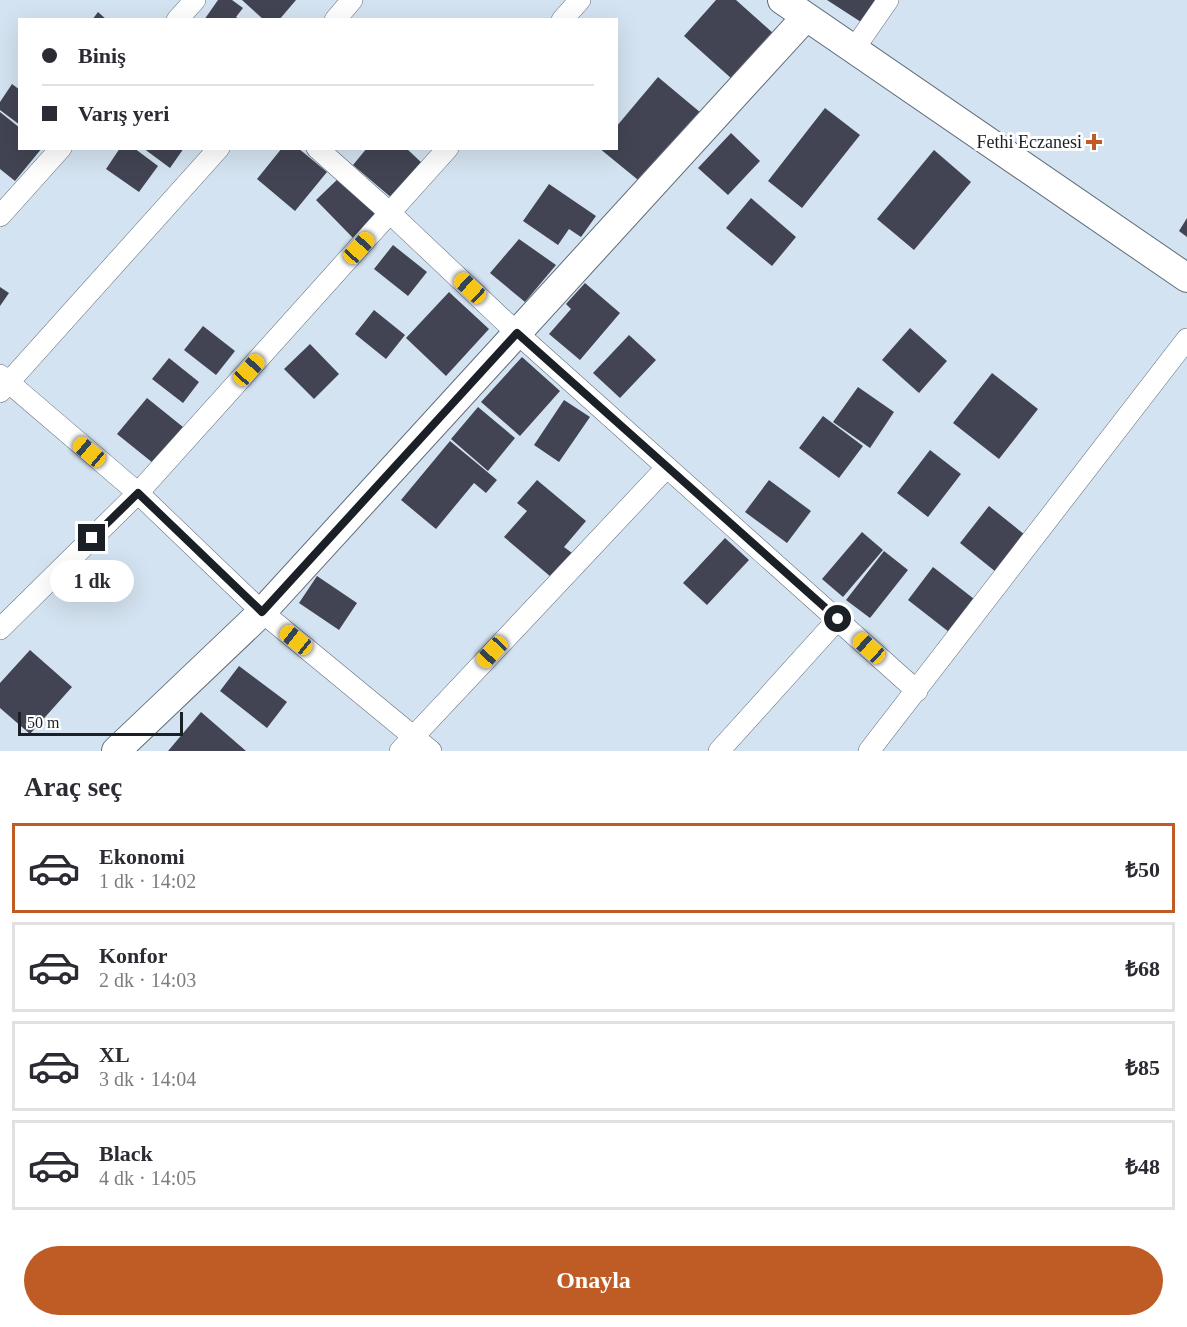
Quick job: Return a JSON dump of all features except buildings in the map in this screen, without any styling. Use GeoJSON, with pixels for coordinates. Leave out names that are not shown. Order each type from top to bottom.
{"type":"FeatureCollection","features":[{"type":"Feature","properties":{"kind":"street"},"geometry":{"type":"LineString","coordinates":[[179,18],[195,0]]}},
{"type":"Feature","properties":{"kind":"street"},"geometry":{"type":"LineString","coordinates":[[337,18],[352,0]]}},
{"type":"Feature","properties":{"kind":"street"},"geometry":{"type":"LineString","coordinates":[[564,18],[580,0]]}},
{"type":"Feature","properties":{"kind":"street"},"geometry":{"type":"LineString","coordinates":[[782,0],[805,18],[854,49],[1187,278]]}},
{"type":"Feature","properties":{"kind":"street"},"geometry":{"type":"LineString","coordinates":[[854,49],[888,0]]}},
{"type":"Feature","properties":{"kind":"street"},"geometry":{"type":"LineString","coordinates":[[116,751],[262,612],[805,18]]}},
{"type":"Feature","properties":{"kind":"street"},"geometry":{"type":"LineString","coordinates":[[0,216],[59,150]]}},
{"type":"Feature","properties":{"kind":"street"},"geometry":{"type":"LineString","coordinates":[[217,150],[3,383],[138,493],[262,612],[406,744],[431,751]]}},
{"type":"Feature","properties":{"kind":"street"},"geometry":{"type":"LineString","coordinates":[[319,150],[390,213],[517,333],[917,691]]}},
{"type":"Feature","properties":{"kind":"street"},"geometry":{"type":"LineString","coordinates":[[0,629],[138,493],[446,150]]}},
{"type":"Feature","properties":{"kind":"street"},"geometry":{"type":"LineString","coordinates":[[869,751],[1187,339]]}},
{"type":"Feature","properties":{"kind":"street"},"geometry":{"type":"LineString","coordinates":[[406,744],[667,467]]}},
{"type":"Feature","properties":{"kind":"street"},"geometry":{"type":"LineString","coordinates":[[719,751],[838,619]]}},
{"type":"Feature","properties":{"kind":"place","name":"Fethi Eczanesi"},"geometry":{"type":"Point","coordinates":[1094,142]}},
{"type":"Feature","properties":{"kind":"route"},"geometry":{"type":"LineString","coordinates":[[92,538],[138,493],[262,612],[517,333],[838,619]]}}]}
